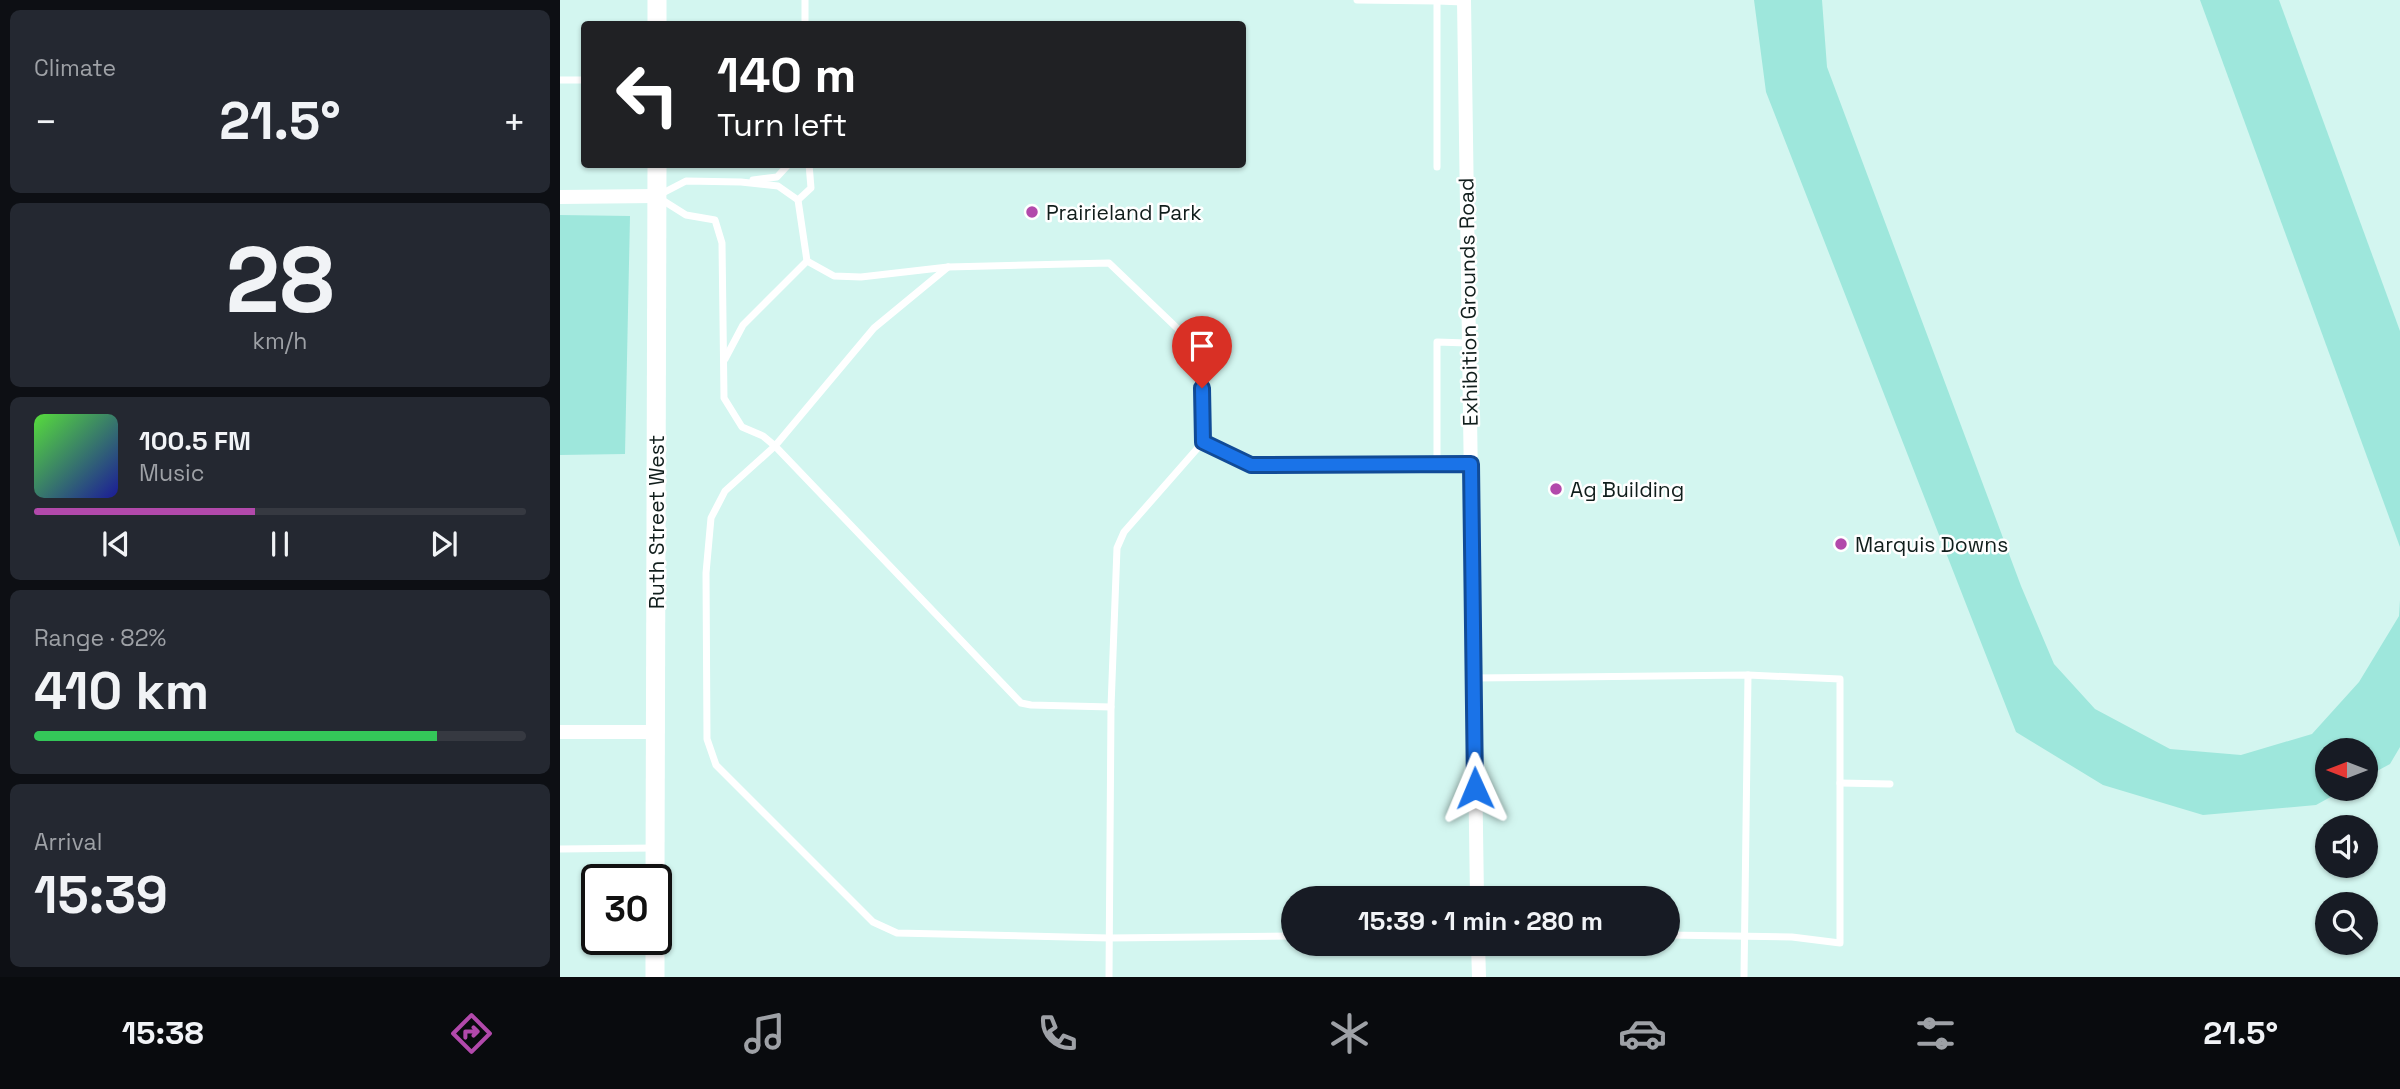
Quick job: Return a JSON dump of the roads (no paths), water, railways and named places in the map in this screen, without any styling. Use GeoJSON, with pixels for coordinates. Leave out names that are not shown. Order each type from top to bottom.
{"type":"FeatureCollection","features":[{"type":"Feature","properties":{"kind":"street"},"geometry":{"type":"LineString","coordinates":[[657,0],[657,21]]}},
{"type":"Feature","properties":{"kind":"street","name":"Exhibition Grounds Road"},"geometry":{"type":"LineString","coordinates":[[1464,1],[1477,886]]}},
{"type":"Feature","properties":{"kind":"street","name":"Ruth Street West"},"geometry":{"type":"LineString","coordinates":[[656,864],[657,168]]}},
{"type":"Feature","properties":{"kind":"street"},"geometry":{"type":"LineString","coordinates":[[560,197],[656,196]]}},
{"type":"Feature","properties":{"kind":"street"},"geometry":{"type":"LineString","coordinates":[[560,732],[656,732]]}},
{"type":"Feature","properties":{"kind":"street"},"geometry":{"type":"LineString","coordinates":[[655,955],[655,977]]}},
{"type":"Feature","properties":{"kind":"street"},"geometry":{"type":"LineString","coordinates":[[1478,956],[1479,977]]}},
{"type":"Feature","properties":{"kind":"lane"},"geometry":{"type":"LineString","coordinates":[[805,0],[805,21]]}},
{"type":"Feature","properties":{"kind":"lane"},"geometry":{"type":"LineString","coordinates":[[1357,0],[1464,1]]}},
{"type":"Feature","properties":{"kind":"lane"},"geometry":{"type":"LineString","coordinates":[[1437,1],[1437,167]]}},
{"type":"Feature","properties":{"kind":"lane"},"geometry":{"type":"LineString","coordinates":[[560,80],[581,80]]}},
{"type":"Feature","properties":{"kind":"lane"},"geometry":{"type":"LineString","coordinates":[[741,182],[777,177],[785,168]]}},
{"type":"Feature","properties":{"kind":"lane"},"geometry":{"type":"LineString","coordinates":[[798,200],[811,188],[810,168]]}},
{"type":"Feature","properties":{"kind":"lane"},"geometry":{"type":"LineString","coordinates":[[656,196],[686,181],[778,186],[798,200],[807,261]]}},
{"type":"Feature","properties":{"kind":"lane"},"geometry":{"type":"LineString","coordinates":[[656,196],[685,215],[715,220],[722,243],[724,398],[742,427],[763,436],[775,446],[1020,703],[1111,707]]}},
{"type":"Feature","properties":{"kind":"lane"},"geometry":{"type":"LineString","coordinates":[[724,360],[743,325],[807,261]]}},
{"type":"Feature","properties":{"kind":"lane"},"geometry":{"type":"LineString","coordinates":[[807,261],[834,275],[862,277],[948,267],[1109,263],[1201,351],[1203,442],[1124,532],[1117,548],[1111,707],[1109,977]]}},
{"type":"Feature","properties":{"kind":"lane"},"geometry":{"type":"LineString","coordinates":[[948,267],[874,328],[775,446],[725,491],[711,518],[706,573],[707,739],[716,765],[873,922],[897,933],[1109,938],[1281,936]]}},
{"type":"Feature","properties":{"kind":"lane"},"geometry":{"type":"LineString","coordinates":[[1437,465],[1437,342],[1467,343]]}},
{"type":"Feature","properties":{"kind":"lane"},"geometry":{"type":"LineString","coordinates":[[1203,442],[1251,465],[1471,464]]}},
{"type":"Feature","properties":{"kind":"lane"},"geometry":{"type":"LineString","coordinates":[[1472,678],[1748,675],[1840,679],[1840,943],[1792,937],[1680,936]]}},
{"type":"Feature","properties":{"kind":"lane"},"geometry":{"type":"LineString","coordinates":[[1744,977],[1748,675]]}},
{"type":"Feature","properties":{"kind":"lane"},"geometry":{"type":"LineString","coordinates":[[1840,783],[1890,784]]}},
{"type":"Feature","properties":{"kind":"lane"},"geometry":{"type":"LineString","coordinates":[[560,849],[656,848]]}},
{"type":"Feature","properties":{"kind":"place","name":"Prairieland Park"},"geometry":{"type":"Point","coordinates":[1032,212]}},
{"type":"Feature","properties":{"kind":"place","name":"Ag Building"},"geometry":{"type":"Point","coordinates":[1556,489]}},
{"type":"Feature","properties":{"kind":"place","name":"Marquis Downs"},"geometry":{"type":"Point","coordinates":[1841,544]}}]}
